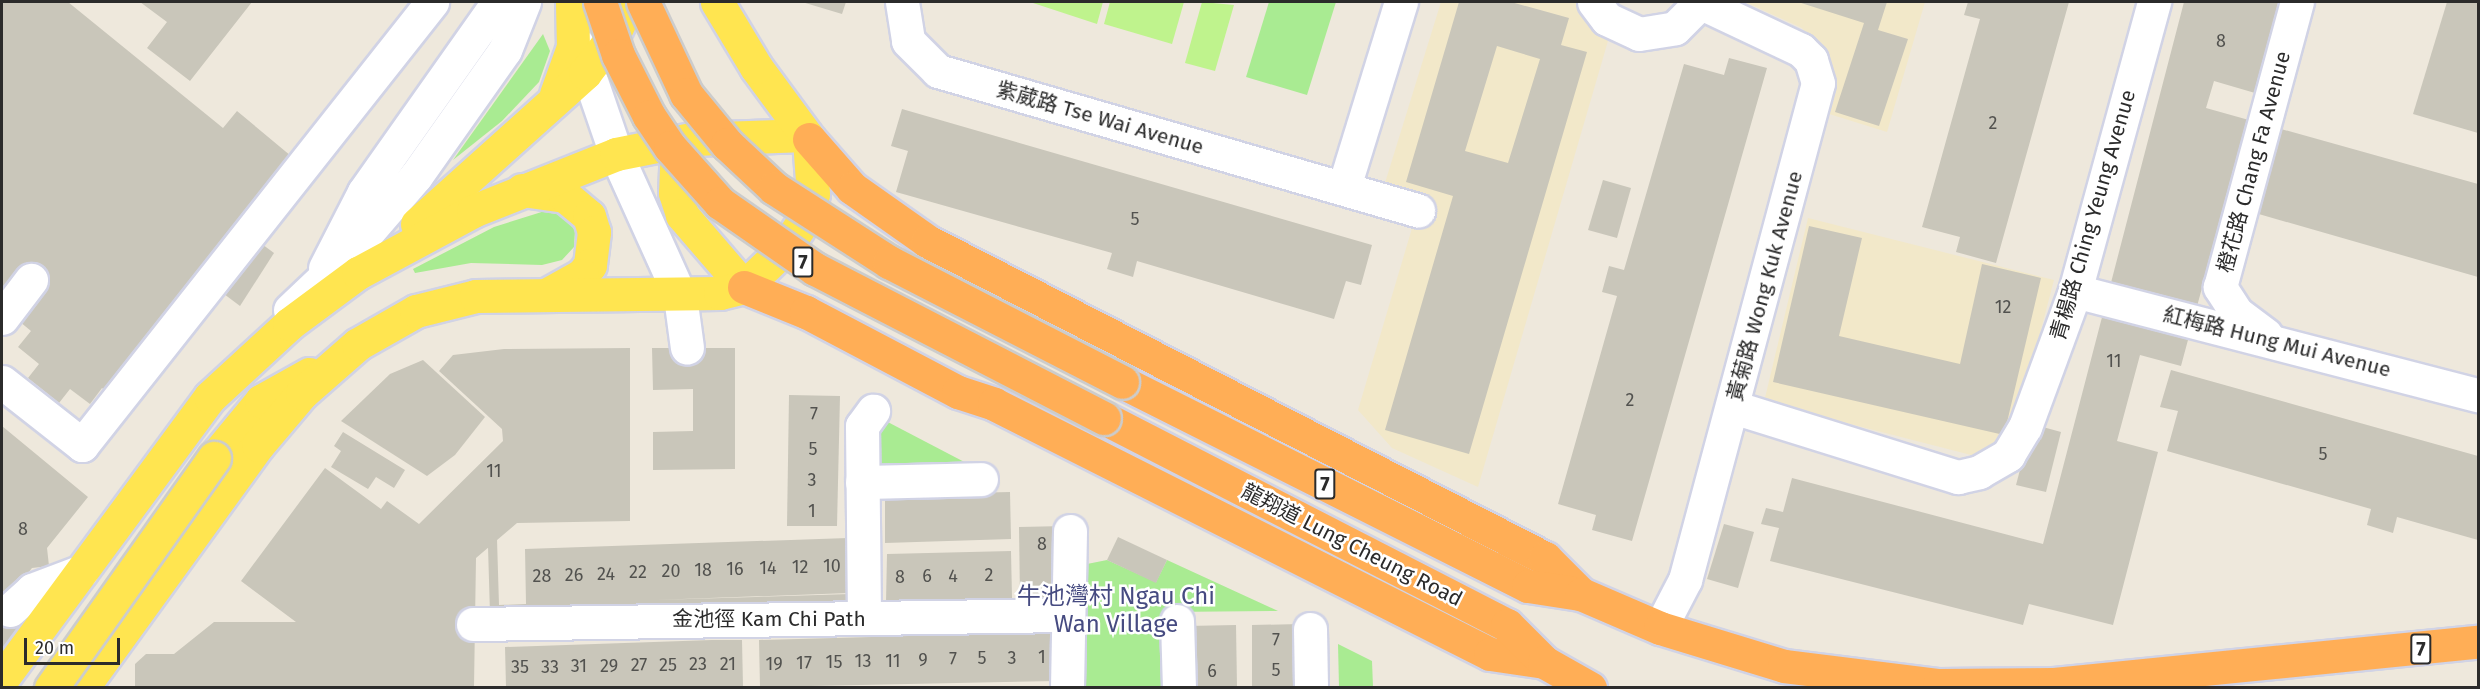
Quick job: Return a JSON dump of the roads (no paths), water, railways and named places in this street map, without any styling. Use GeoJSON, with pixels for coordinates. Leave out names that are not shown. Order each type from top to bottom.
{"type":"FeatureCollection","features":[{"type":"Feature","properties":{"kind":"highway","name":"龍翔道 Lung Cheung Road"},"geometry":{"type":"LineString","coordinates":[[600,2],[618,55],[650,116],[670,147],[720,203],[815,269],[1507,625],[1544,662],[1590,687]]}},
{"type":"Feature","properties":{"kind":"highway","name":"龍翔道 Lung Cheung Road"},"geometry":{"type":"LineString","coordinates":[[643,2],[686,94],[727,144],[774,188],[879,256],[1122,382],[1528,586],[1581,594],[1660,628],[1751,658],[1811,671],[1986,687],[2167,676],[2478,642]]}},
{"type":"Feature","properties":{"kind":"highway"},"geometry":{"type":"LineString","coordinates":[[808,137],[852,188],[898,225],[1027,296],[1545,558],[1581,594]]}},
{"type":"Feature","properties":{"kind":"highway"},"geometry":{"type":"LineString","coordinates":[[744,287],[806,312],[958,392],[994,404],[1490,654],[1544,662]]}},
{"type":"Feature","properties":{"kind":"main road"},"geometry":{"type":"LineString","coordinates":[[2,679],[210,397],[289,324],[358,273],[544,113],[585,73],[612,38],[629,2]]}},
{"type":"Feature","properties":{"kind":"main road"},"geometry":{"type":"LineString","coordinates":[[82,687],[258,445],[328,367],[387,326],[445,301],[548,294],[680,296],[744,287],[787,246],[803,221],[813,194],[808,137],[750,58],[717,2]]}},
{"type":"Feature","properties":{"kind":"main road"},"geometry":{"type":"LineString","coordinates":[[544,113],[567,71],[573,14]]}},
{"type":"Feature","properties":{"kind":"main road"},"geometry":{"type":"LineString","coordinates":[[358,273],[433,231],[522,190],[616,154],[692,139],[808,137]]}},
{"type":"Feature","properties":{"kind":"main road"},"geometry":{"type":"LineString","coordinates":[[692,139],[676,169],[675,193],[682,215],[744,287]]}},
{"type":"Feature","properties":{"kind":"main road"},"geometry":{"type":"LineString","coordinates":[[522,190],[565,196],[589,216],[594,232],[590,265],[582,275],[548,294]]}},
{"type":"Feature","properties":{"kind":"main road"},"geometry":{"type":"LineString","coordinates":[[51,687],[214,458],[261,401],[290,381],[328,367]]}},
{"type":"Feature","properties":{"kind":"street"},"geometry":{"type":"LineString","coordinates":[[2,382],[82,445],[432,2]]}},
{"type":"Feature","properties":{"kind":"street"},"geometry":{"type":"LineString","coordinates":[[320,281],[338,235],[364,192],[498,2]]}},
{"type":"Feature","properties":{"kind":"street"},"geometry":{"type":"LineString","coordinates":[[210,397],[320,281],[373,229],[416,176],[505,50],[524,2]]}},
{"type":"Feature","properties":{"kind":"street","name":"紫葳路 Tse Wai Avenue"},"geometry":{"type":"LineString","coordinates":[[902,2],[908,41],[938,71],[1418,210]]}},
{"type":"Feature","properties":{"kind":"street"},"geometry":{"type":"LineString","coordinates":[[1344,187],[1401,2]]}},
{"type":"Feature","properties":{"kind":"street"},"geometry":{"type":"LineString","coordinates":[[1594,2],[1607,19],[1639,34],[1675,28],[1701,2]]}},
{"type":"Feature","properties":{"kind":"street","name":"黃菊路 Wong Kuk Avenue"},"geometry":{"type":"LineString","coordinates":[[1660,628],[1685,580],[1818,83],[1812,60],[1801,50],[1701,2]]}},
{"type":"Feature","properties":{"kind":"street","name":"青楊路 Ching Yeung Avenue"},"geometry":{"type":"LineString","coordinates":[[1733,407],[1958,477],[1979,472],[2008,455],[2025,427],[2075,291],[2154,2]]}},
{"type":"Feature","properties":{"kind":"street","name":"橙花路 Chang Fa Avenue"},"geometry":{"type":"LineString","coordinates":[[2270,338],[2236,312],[2220,287],[2297,2]]}},
{"type":"Feature","properties":{"kind":"street"},"geometry":{"type":"LineString","coordinates":[[573,14],[585,73],[616,154],[680,296],[687,348]]}},
{"type":"Feature","properties":{"kind":"street"},"geometry":{"type":"LineString","coordinates":[[2,318],[32,280]]}},
{"type":"Feature","properties":{"kind":"street","name":"紅梅路 Hung Mui Avenue"},"geometry":{"type":"LineString","coordinates":[[2075,291],[2270,338],[2478,396]]}},
{"type":"Feature","properties":{"kind":"street"},"geometry":{"type":"LineString","coordinates":[[864,616],[862,426],[873,411]]}},
{"type":"Feature","properties":{"kind":"street"},"geometry":{"type":"LineString","coordinates":[[862,482],[981,479]]}},
{"type":"Feature","properties":{"kind":"street"},"geometry":{"type":"LineString","coordinates":[[1067,687],[1066,615],[1071,598],[1070,531]]}},
{"type":"Feature","properties":{"kind":"street"},"geometry":{"type":"LineString","coordinates":[[10,610],[32,590],[82,571]]}},
{"type":"Feature","properties":{"kind":"street","name":"金池徑 Kam Chi Path"},"geometry":{"type":"LineString","coordinates":[[473,624],[864,616],[1066,615]]}},
{"type":"Feature","properties":{"kind":"street"},"geometry":{"type":"LineString","coordinates":[[1177,621],[1179,687]]}},
{"type":"Feature","properties":{"kind":"street"},"geometry":{"type":"LineString","coordinates":[[1310,629],[1311,687]]}},
{"type":"Feature","properties":{"kind":"district","name":"牛池灣村 Ngau Chi Wan Village"},"geometry":{"type":"Point","coordinates":[1116,611]}}]}
